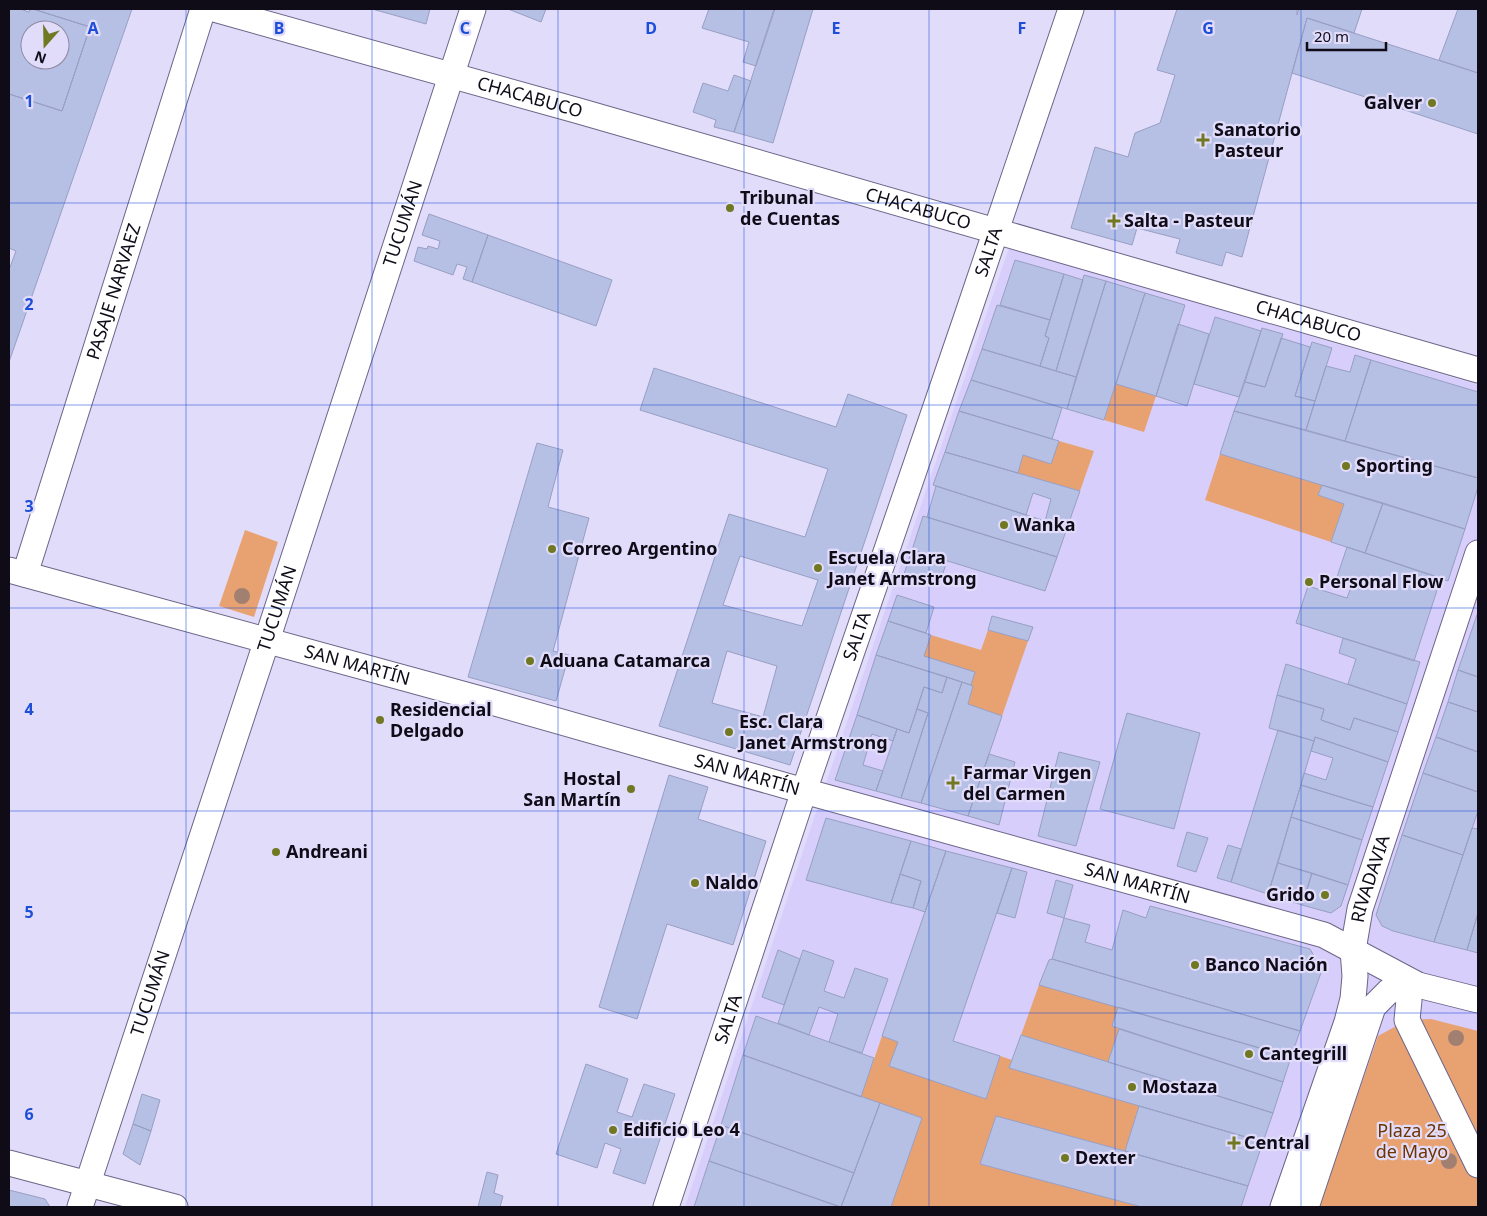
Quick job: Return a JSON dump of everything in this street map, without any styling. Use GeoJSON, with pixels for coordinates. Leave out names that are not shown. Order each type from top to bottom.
{"type":"FeatureCollection","features":[{"type":"Feature","properties":{"kind":"street","name":"PASAJE NARVAEZ"},"geometry":{"type":"LineString","coordinates":[[17,572],[203,9]]}},
{"type":"Feature","properties":{"kind":"street","name":"CHACABUCO"},"geometry":{"type":"LineString","coordinates":[[214,9],[450,74],[1478,370]]}},
{"type":"Feature","properties":{"kind":"street","name":"TUCUMÁN"},"geometry":{"type":"LineString","coordinates":[[80,1207],[267,640],[450,74],[473,9]]}},
{"type":"Feature","properties":{"kind":"street","name":"SALTA"},"geometry":{"type":"LineString","coordinates":[[666,1207],[804,791],[1071,9]]}},
{"type":"Feature","properties":{"kind":"street","name":"RIVADAVIA"},"geometry":{"type":"LineString","coordinates":[[1283,1207],[1347,1022],[1353,999],[1355,976],[1353,950],[1360,908],[1478,553]]}},
{"type":"Feature","properties":{"kind":"street","name":"SAN MARTÍN"},"geometry":{"type":"LineString","coordinates":[[17,572],[488,701],[1324,935],[1353,950],[1414,992],[1478,1000]]}},
{"type":"Feature","properties":{"kind":"street"},"geometry":{"type":"LineString","coordinates":[[1306,1207],[1372,1007],[1389,991],[1414,992],[1406,1020],[1478,1165]]}},
{"type":"Feature","properties":{"kind":"street"},"geometry":{"type":"LineString","coordinates":[[9,1163],[176,1207]]}},
{"type":"Feature","properties":{"kind":"shaded area"},"geometry":{"type":"Polygon","coordinates":[[[1009,248],[1478,385],[1478,1207],[685,1207],[814,818],[1009,248]]]}},
{"type":"Feature","properties":{"kind":"green space"},"geometry":{"type":"Polygon","coordinates":[[[1116,384],[1156,396],[1144,432],[1104,420],[1116,384]]]}},
{"type":"Feature","properties":{"kind":"green space"},"geometry":{"type":"Polygon","coordinates":[[[1059,441],[1094,451],[1080,491],[1018,473],[1023,455],[1051,464],[1059,441]]]}},
{"type":"Feature","properties":{"kind":"green space"},"geometry":{"type":"Polygon","coordinates":[[[1220,454],[1322,485],[1318,495],[1344,504],[1331,542],[1205,500],[1220,454]]]}},
{"type":"Feature","properties":{"kind":"green space"},"geometry":{"type":"Polygon","coordinates":[[[245,530],[278,542],[254,617],[219,606],[245,530]]]}},
{"type":"Feature","properties":{"kind":"green space"},"geometry":{"type":"Polygon","coordinates":[[[988,630],[1028,641],[1002,716],[968,704],[973,686],[924,656],[931,635],[981,650],[988,630]]]}},
{"type":"Feature","properties":{"kind":"green space"},"geometry":{"type":"Polygon","coordinates":[[[1039,985],[1118,1007],[1112,1026],[1119,1029],[1108,1062],[1021,1035],[1039,985]]]}},
{"type":"Feature","properties":{"kind":"green space","name":"Plaza 25 de Mayo"},"geometry":{"type":"Polygon","coordinates":[[[1431,1019],[1478,1031],[1478,1207],[1319,1207],[1378,1036],[1407,1020],[1431,1019]]]}},
{"type":"Feature","properties":{"kind":"green space"},"geometry":{"type":"Polygon","coordinates":[[[882,1036],[898,1042],[890,1066],[986,1099],[1000,1056],[1012,1060],[1009,1068],[1139,1106],[1125,1151],[996,1116],[980,1164],[1142,1207],[891,1207],[922,1118],[861,1097],[882,1036]]]}},
{"type":"Feature","properties":{"kind":"building"},"geometry":{"type":"Polygon","coordinates":[[[9,9],[20,9],[29,12],[30,9],[33,9],[68,20],[20,20],[20,70],[70,70],[70,21],[90,27],[62,111],[9,94],[9,9]]]}},
{"type":"Feature","properties":{"kind":"building"},"geometry":{"type":"Polygon","coordinates":[[[33,9],[132,9],[9,362],[9,270],[16,251],[9,248],[9,94],[62,111],[90,27],[33,9]]]}},
{"type":"Feature","properties":{"kind":"building"},"geometry":{"type":"Polygon","coordinates":[[[372,9],[430,9],[426,24],[372,9]]]}},
{"type":"Feature","properties":{"kind":"building"},"geometry":{"type":"Polygon","coordinates":[[[508,9],[546,9],[541,22],[508,9]]]}},
{"type":"Feature","properties":{"kind":"building"},"geometry":{"type":"Polygon","coordinates":[[[709,9],[775,9],[756,66],[743,62],[749,42],[702,28],[709,9]]]}},
{"type":"Feature","properties":{"kind":"building"},"geometry":{"type":"Polygon","coordinates":[[[774,9],[813,9],[773,143],[734,132],[774,9]]]}},
{"type":"Feature","properties":{"kind":"building","name":"Sanatorio Pasteur"},"geometry":{"type":"Polygon","coordinates":[[[1177,9],[1297,9],[1297,15],[1299,9],[1362,9],[1354,33],[1307,18],[1242,257],[1226,252],[1222,266],[1176,253],[1180,239],[1137,228],[1132,245],[1071,228],[1095,147],[1128,157],[1135,133],[1160,123],[1175,75],[1157,70],[1177,9]]]}},
{"type":"Feature","properties":{"kind":"building"},"geometry":{"type":"Polygon","coordinates":[[[1458,9],[1478,9],[1478,73],[1439,60],[1458,9]]]}},
{"type":"Feature","properties":{"kind":"building","name":"Galver"},"geometry":{"type":"Polygon","coordinates":[[[1307,18],[1478,73],[1478,134],[1292,73],[1307,18]]]}},
{"type":"Feature","properties":{"kind":"building"},"geometry":{"type":"Polygon","coordinates":[[[734,75],[751,81],[734,132],[714,127],[716,120],[693,112],[703,83],[728,91],[734,75]]]}},
{"type":"Feature","properties":{"kind":"building"},"geometry":{"type":"Polygon","coordinates":[[[429,214],[488,235],[472,282],[463,279],[467,267],[457,264],[453,275],[414,261],[418,247],[427,249],[428,246],[438,249],[440,241],[422,235],[429,214]]]}},
{"type":"Feature","properties":{"kind":"building"},"geometry":{"type":"Polygon","coordinates":[[[488,235],[612,280],[596,326],[472,282],[488,235]]]}},
{"type":"Feature","properties":{"kind":"building"},"geometry":{"type":"Polygon","coordinates":[[[1015,260],[1064,274],[1050,320],[1000,305],[1015,260]]]}},
{"type":"Feature","properties":{"kind":"building"},"geometry":{"type":"Polygon","coordinates":[[[1064,274],[1083,280],[1056,371],[1040,366],[1049,338],[1045,336],[1064,274]]]}},
{"type":"Feature","properties":{"kind":"building"},"geometry":{"type":"Polygon","coordinates":[[[1084,275],[1106,281],[1076,377],[1056,371],[1084,275]]]}},
{"type":"Feature","properties":{"kind":"building"},"geometry":{"type":"Polygon","coordinates":[[[1106,281],[1145,293],[1104,420],[1067,409],[1106,281]]]}},
{"type":"Feature","properties":{"kind":"building"},"geometry":{"type":"Polygon","coordinates":[[[1145,293],[1185,305],[1156,396],[1116,384],[1145,293]]]}},
{"type":"Feature","properties":{"kind":"building"},"geometry":{"type":"Polygon","coordinates":[[[997,305],[1050,320],[1045,336],[1049,338],[1040,366],[982,349],[997,305]]]}},
{"type":"Feature","properties":{"kind":"building"},"geometry":{"type":"Polygon","coordinates":[[[1215,317],[1261,331],[1239,397],[1194,384],[1215,317]]]}},
{"type":"Feature","properties":{"kind":"building"},"geometry":{"type":"Polygon","coordinates":[[[1178,324],[1209,334],[1187,406],[1156,396],[1178,324]]]}},
{"type":"Feature","properties":{"kind":"building"},"geometry":{"type":"Polygon","coordinates":[[[1262,328],[1283,334],[1265,387],[1245,382],[1262,328]]]}},
{"type":"Feature","properties":{"kind":"building"},"geometry":{"type":"Polygon","coordinates":[[[1281,338],[1310,347],[1295,396],[1315,401],[1306,430],[1234,411],[1245,382],[1265,387],[1281,338]]]}},
{"type":"Feature","properties":{"kind":"building"},"geometry":{"type":"Polygon","coordinates":[[[1312,342],[1332,348],[1315,401],[1295,396],[1312,342]]]}},
{"type":"Feature","properties":{"kind":"building"},"geometry":{"type":"Polygon","coordinates":[[[982,349],[1076,377],[1067,409],[971,380],[982,349]]]}},
{"type":"Feature","properties":{"kind":"building"},"geometry":{"type":"Polygon","coordinates":[[[1355,355],[1371,360],[1345,441],[1306,430],[1326,366],[1350,372],[1355,355]]]}},
{"type":"Feature","properties":{"kind":"building"},"geometry":{"type":"Polygon","coordinates":[[[1371,360],[1478,392],[1478,478],[1345,441],[1371,360]]]}},
{"type":"Feature","properties":{"kind":"building","name":"Escuela Clara Janet Armstrong"},"geometry":{"type":"Polygon","coordinates":[[[654,368],[836,427],[848,394],[907,415],[790,765],[659,726],[729,514],[805,537],[828,469],[640,410],[654,368]],[[740,556],[723,605],[802,626],[818,580],[740,556]],[[727,651],[712,703],[763,717],[777,666],[727,651]]]}},
{"type":"Feature","properties":{"kind":"building"},"geometry":{"type":"Polygon","coordinates":[[[971,380],[1062,408],[1052,439],[959,411],[971,380]]]}},
{"type":"Feature","properties":{"kind":"building"},"geometry":{"type":"Polygon","coordinates":[[[959,411],[1059,441],[1051,464],[1023,455],[1018,473],[945,452],[959,411]]]}},
{"type":"Feature","properties":{"kind":"building","name":"Sporting"},"geometry":{"type":"Polygon","coordinates":[[[1234,411],[1478,478],[1478,487],[1465,529],[1220,454],[1234,411]]]}},
{"type":"Feature","properties":{"kind":"building"},"geometry":{"type":"Polygon","coordinates":[[[537,443],[563,450],[548,507],[589,518],[553,651],[569,655],[556,701],[468,677],[537,443]]]}},
{"type":"Feature","properties":{"kind":"building"},"geometry":{"type":"Polygon","coordinates":[[[945,452],[1080,491],[1067,528],[1045,521],[1051,499],[1033,493],[1026,515],[933,485],[945,452]]]}},
{"type":"Feature","properties":{"kind":"building"},"geometry":{"type":"Polygon","coordinates":[[[1322,485],[1383,503],[1365,553],[1331,542],[1344,504],[1318,495],[1322,485]]]}},
{"type":"Feature","properties":{"kind":"building","name":"Wanka"},"geometry":{"type":"Polygon","coordinates":[[[936,486],[1067,528],[1057,557],[927,517],[936,486]]]}},
{"type":"Feature","properties":{"kind":"building"},"geometry":{"type":"Polygon","coordinates":[[[1383,503],[1465,529],[1448,581],[1365,553],[1383,503]]]}},
{"type":"Feature","properties":{"kind":"building"},"geometry":{"type":"Polygon","coordinates":[[[923,516],[1057,557],[1045,591],[912,550],[923,516]]]}},
{"type":"Feature","properties":{"kind":"building"},"geometry":{"type":"Polygon","coordinates":[[[1347,547],[1441,578],[1414,661],[1296,623],[1308,586],[1347,598],[1353,582],[1337,577],[1347,547]]]}},
{"type":"Feature","properties":{"kind":"building"},"geometry":{"type":"Polygon","coordinates":[[[912,550],[947,561],[939,585],[904,574],[912,550]]]}},
{"type":"Feature","properties":{"kind":"building"},"geometry":{"type":"Polygon","coordinates":[[[897,595],[934,607],[926,633],[888,621],[897,595]]]}},
{"type":"Feature","properties":{"kind":"building"},"geometry":{"type":"Polygon","coordinates":[[[1478,612],[1478,677],[1458,670],[1478,612]]]}},
{"type":"Feature","properties":{"kind":"building"},"geometry":{"type":"Polygon","coordinates":[[[992,616],[1033,627],[1028,641],[988,630],[992,616]]]}},
{"type":"Feature","properties":{"kind":"building"},"geometry":{"type":"Polygon","coordinates":[[[888,621],[931,635],[924,656],[975,672],[971,685],[876,655],[888,621]]]}},
{"type":"Feature","properties":{"kind":"building"},"geometry":{"type":"Polygon","coordinates":[[[1343,638],[1420,662],[1407,704],[1348,684],[1356,659],[1339,653],[1343,638]]]}},
{"type":"Feature","properties":{"kind":"building"},"geometry":{"type":"Polygon","coordinates":[[[876,655],[947,677],[942,693],[924,687],[909,733],[857,715],[876,655]]]}},
{"type":"Feature","properties":{"kind":"building"},"geometry":{"type":"Polygon","coordinates":[[[1286,664],[1407,704],[1398,732],[1354,718],[1350,730],[1321,720],[1324,709],[1277,695],[1286,664]]]}},
{"type":"Feature","properties":{"kind":"building"},"geometry":{"type":"Polygon","coordinates":[[[1458,670],[1478,677],[1478,712],[1448,702],[1458,670]]]}},
{"type":"Feature","properties":{"kind":"building"},"geometry":{"type":"Polygon","coordinates":[[[947,677],[962,682],[921,803],[901,798],[928,713],[917,709],[924,687],[942,693],[947,677]]]}},
{"type":"Feature","properties":{"kind":"building"},"geometry":{"type":"Polygon","coordinates":[[[962,682],[973,686],[968,704],[1002,716],[968,816],[921,803],[962,682]]]}},
{"type":"Feature","properties":{"kind":"building"},"geometry":{"type":"Polygon","coordinates":[[[1277,695],[1324,709],[1321,720],[1350,730],[1354,718],[1398,732],[1388,762],[1315,737],[1314,741],[1269,728],[1277,695]]]}},
{"type":"Feature","properties":{"kind":"building"},"geometry":{"type":"Polygon","coordinates":[[[1448,702],[1478,712],[1478,752],[1436,737],[1448,702]]]}},
{"type":"Feature","properties":{"kind":"building"},"geometry":{"type":"Polygon","coordinates":[[[917,709],[928,713],[901,798],[876,791],[897,729],[909,733],[917,709]]]}},
{"type":"Feature","properties":{"kind":"building"},"geometry":{"type":"Polygon","coordinates":[[[1127,713],[1200,733],[1174,829],[1100,809],[1127,713]]]}},
{"type":"Feature","properties":{"kind":"building"},"geometry":{"type":"Polygon","coordinates":[[[857,715],[897,729],[893,741],[872,734],[863,765],[883,771],[876,791],[835,780],[857,715]]]}},
{"type":"Feature","properties":{"kind":"building"},"geometry":{"type":"Polygon","coordinates":[[[1278,730],[1314,741],[1268,894],[1231,882],[1278,730]]]}},
{"type":"Feature","properties":{"kind":"building"},"geometry":{"type":"Polygon","coordinates":[[[1315,737],[1388,762],[1373,807],[1301,785],[1304,773],[1326,780],[1333,758],[1311,751],[1315,737]]]}},
{"type":"Feature","properties":{"kind":"building"},"geometry":{"type":"Polygon","coordinates":[[[1436,737],[1478,752],[1478,792],[1423,773],[1436,737]]]}},
{"type":"Feature","properties":{"kind":"building"},"geometry":{"type":"Polygon","coordinates":[[[1059,752],[1100,762],[1076,846],[1038,836],[1059,752]]]}},
{"type":"Feature","properties":{"kind":"building"},"geometry":{"type":"Polygon","coordinates":[[[989,754],[1015,762],[999,825],[968,816],[989,754]]]}},
{"type":"Feature","properties":{"kind":"building"},"geometry":{"type":"Polygon","coordinates":[[[1423,773],[1478,792],[1478,811],[1463,855],[1402,835],[1423,773]]]}},
{"type":"Feature","properties":{"kind":"building","name":"Naldo"},"geometry":{"type":"Polygon","coordinates":[[[669,775],[708,787],[698,819],[766,841],[733,945],[667,924],[637,1019],[599,1007],[669,775]]]}},
{"type":"Feature","properties":{"kind":"building"},"geometry":{"type":"Polygon","coordinates":[[[1301,785],[1373,807],[1362,840],[1291,817],[1301,785]]]}},
{"type":"Feature","properties":{"kind":"building"},"geometry":{"type":"Polygon","coordinates":[[[1291,817],[1362,840],[1348,885],[1278,863],[1291,817]]]}},
{"type":"Feature","properties":{"kind":"building"},"geometry":{"type":"Polygon","coordinates":[[[826,818],[911,841],[891,903],[806,880],[826,818]]]}},
{"type":"Feature","properties":{"kind":"building"},"geometry":{"type":"Polygon","coordinates":[[[1472,828],[1478,829],[1478,913],[1467,950],[1434,942],[1472,828]]]}},
{"type":"Feature","properties":{"kind":"building"},"geometry":{"type":"Polygon","coordinates":[[[1187,832],[1208,838],[1196,872],[1177,866],[1187,832]]]}},
{"type":"Feature","properties":{"kind":"building"},"geometry":{"type":"Polygon","coordinates":[[[1402,835],[1463,855],[1434,942],[1393,931],[1382,926],[1376,915],[1402,835]]]}},
{"type":"Feature","properties":{"kind":"building"},"geometry":{"type":"Polygon","coordinates":[[[911,841],[946,851],[925,912],[913,908],[921,881],[900,874],[911,841]]]}},
{"type":"Feature","properties":{"kind":"building"},"geometry":{"type":"Polygon","coordinates":[[[1228,845],[1241,849],[1231,882],[1217,878],[1228,845]]]}},
{"type":"Feature","properties":{"kind":"building"},"geometry":{"type":"Polygon","coordinates":[[[946,851],[1012,868],[953,1041],[1000,1056],[986,1099],[889,1066],[898,1042],[882,1036],[946,851]]]}},
{"type":"Feature","properties":{"kind":"building"},"geometry":{"type":"Polygon","coordinates":[[[1278,863],[1312,873],[1302,905],[1268,894],[1278,863]]]}},
{"type":"Feature","properties":{"kind":"building"},"geometry":{"type":"Polygon","coordinates":[[[1012,868],[1027,872],[1015,918],[997,913],[1012,868]]]}},
{"type":"Feature","properties":{"kind":"building","name":"Grido"},"geometry":{"type":"Polygon","coordinates":[[[1312,873],[1348,885],[1341,906],[1331,913],[1302,905],[1312,873]]]}},
{"type":"Feature","properties":{"kind":"building"},"geometry":{"type":"Polygon","coordinates":[[[900,874],[921,881],[913,908],[891,903],[900,874]]]}},
{"type":"Feature","properties":{"kind":"building"},"geometry":{"type":"Polygon","coordinates":[[[1056,880],[1073,885],[1064,918],[1047,913],[1056,880]]]}},
{"type":"Feature","properties":{"kind":"building","name":"Banco Nación"},"geometry":{"type":"Polygon","coordinates":[[[1150,906],[1310,949],[1322,970],[1300,1031],[1052,959],[1064,918],[1090,925],[1085,942],[1112,950],[1123,910],[1146,918],[1150,906]]]}},
{"type":"Feature","properties":{"kind":"building"},"geometry":{"type":"Polygon","coordinates":[[[1478,913],[1478,953],[1467,950],[1478,913]]]}},
{"type":"Feature","properties":{"kind":"building"},"geometry":{"type":"Polygon","coordinates":[[[778,950],[800,959],[784,1005],[762,997],[778,950]]]}},
{"type":"Feature","properties":{"kind":"building"},"geometry":{"type":"Polygon","coordinates":[[[803,950],[834,961],[824,991],[844,998],[855,968],[888,979],[862,1053],[829,1042],[838,1014],[819,1007],[809,1035],[778,1023],[803,950]]]}},
{"type":"Feature","properties":{"kind":"building"},"geometry":{"type":"Polygon","coordinates":[[[1052,959],[1300,1031],[1291,1057],[1039,985],[1049,960],[1052,959]]]}},
{"type":"Feature","properties":{"kind":"building"},"geometry":{"type":"Polygon","coordinates":[[[1118,1007],[1291,1057],[1283,1082],[1112,1026],[1118,1007]]]}},
{"type":"Feature","properties":{"kind":"building"},"geometry":{"type":"Polygon","coordinates":[[[756,1016],[874,1058],[861,1097],[743,1055],[756,1016]]]}},
{"type":"Feature","properties":{"kind":"building"},"geometry":{"type":"Polygon","coordinates":[[[1119,1029],[1283,1082],[1273,1113],[1108,1062],[1119,1029]]]}},
{"type":"Feature","properties":{"kind":"building","name":"Mostaza"},"geometry":{"type":"Polygon","coordinates":[[[1021,1035],[1273,1113],[1263,1142],[1009,1068],[1021,1035]]]}},
{"type":"Feature","properties":{"kind":"building"},"geometry":{"type":"Polygon","coordinates":[[[743,1055],[880,1103],[854,1173],[721,1125],[743,1055]]]}},
{"type":"Feature","properties":{"kind":"building","name":"Edificio Leo 4"},"geometry":{"type":"Polygon","coordinates":[[[586,1064],[628,1079],[617,1112],[632,1117],[644,1084],[675,1094],[645,1184],[613,1173],[621,1149],[605,1143],[597,1168],[556,1154],[586,1064]]]}},
{"type":"Feature","properties":{"kind":"building"},"geometry":{"type":"Polygon","coordinates":[[[142,1094],[160,1100],[151,1131],[133,1124],[142,1094]]]}},
{"type":"Feature","properties":{"kind":"building"},"geometry":{"type":"Polygon","coordinates":[[[880,1103],[922,1118],[891,1207],[841,1207],[880,1103]]]}},
{"type":"Feature","properties":{"kind":"building"},"geometry":{"type":"Polygon","coordinates":[[[1139,1106],[1263,1142],[1248,1186],[1125,1151],[1139,1106]]]}},
{"type":"Feature","properties":{"kind":"building","name":"Dexter"},"geometry":{"type":"Polygon","coordinates":[[[996,1116],[1248,1186],[1241,1207],[1142,1207],[980,1164],[996,1116]]]}},
{"type":"Feature","properties":{"kind":"building"},"geometry":{"type":"Polygon","coordinates":[[[133,1124],[151,1131],[140,1165],[123,1154],[133,1124]]]}},
{"type":"Feature","properties":{"kind":"building"},"geometry":{"type":"Polygon","coordinates":[[[721,1125],[854,1173],[841,1207],[709,1161],[721,1125]]]}},
{"type":"Feature","properties":{"kind":"building"},"geometry":{"type":"Polygon","coordinates":[[[709,1161],[840,1207],[694,1207],[709,1161]]]}},
{"type":"Feature","properties":{"kind":"building"},"geometry":{"type":"Polygon","coordinates":[[[487,1172],[498,1175],[494,1193],[503,1196],[500,1207],[478,1207],[487,1172]]]}},
{"type":"Feature","properties":{"kind":"building"},"geometry":{"type":"Polygon","coordinates":[[[9,1190],[45,1199],[50,1207],[9,1207],[9,1190]]]}},
{"type":"Feature","properties":{"kind":"place","name":"Galver"},"geometry":{"type":"Point","coordinates":[1432,103]}},
{"type":"Feature","properties":{"kind":"place","name":"Sanatorio Pasteur"},"geometry":{"type":"Point","coordinates":[1203,140]}},
{"type":"Feature","properties":{"kind":"place","name":"Tribunal de Cuentas"},"geometry":{"type":"Point","coordinates":[730,208]}},
{"type":"Feature","properties":{"kind":"place","name":"Salta - Pasteur"},"geometry":{"type":"Point","coordinates":[1114,221]}},
{"type":"Feature","properties":{"kind":"place","name":"Sporting"},"geometry":{"type":"Point","coordinates":[1346,466]}},
{"type":"Feature","properties":{"kind":"place","name":"Wanka"},"geometry":{"type":"Point","coordinates":[1004,525]}},
{"type":"Feature","properties":{"kind":"place","name":"Correo Argentino"},"geometry":{"type":"Point","coordinates":[552,549]}},
{"type":"Feature","properties":{"kind":"place","name":"Escuela Clara Janet Armstrong"},"geometry":{"type":"Point","coordinates":[818,568]}},
{"type":"Feature","properties":{"kind":"place","name":"Personal Flow"},"geometry":{"type":"Point","coordinates":[1309,582]}},
{"type":"Feature","properties":{"kind":"place","name":"Aduana Catamarca"},"geometry":{"type":"Point","coordinates":[530,661]}},
{"type":"Feature","properties":{"kind":"place","name":"Residencial Delgado"},"geometry":{"type":"Point","coordinates":[380,720]}},
{"type":"Feature","properties":{"kind":"place","name":"Esc. Clara Janet Armstrong"},"geometry":{"type":"Point","coordinates":[729,732]}},
{"type":"Feature","properties":{"kind":"place","name":"Farmar Virgen del Carmen"},"geometry":{"type":"Point","coordinates":[953,783]}},
{"type":"Feature","properties":{"kind":"place","name":"Hostal San Martín"},"geometry":{"type":"Point","coordinates":[631,789]}},
{"type":"Feature","properties":{"kind":"place","name":"Andreani"},"geometry":{"type":"Point","coordinates":[276,852]}},
{"type":"Feature","properties":{"kind":"place","name":"Naldo"},"geometry":{"type":"Point","coordinates":[695,883]}},
{"type":"Feature","properties":{"kind":"place","name":"Grido"},"geometry":{"type":"Point","coordinates":[1325,895]}},
{"type":"Feature","properties":{"kind":"place","name":"Banco Nación"},"geometry":{"type":"Point","coordinates":[1195,965]}},
{"type":"Feature","properties":{"kind":"place","name":"Cantegrill"},"geometry":{"type":"Point","coordinates":[1249,1054]}},
{"type":"Feature","properties":{"kind":"place","name":"Mostaza"},"geometry":{"type":"Point","coordinates":[1132,1087]}},
{"type":"Feature","properties":{"kind":"place","name":"Edificio Leo 4"},"geometry":{"type":"Point","coordinates":[613,1130]}},
{"type":"Feature","properties":{"kind":"place","name":"Central"},"geometry":{"type":"Point","coordinates":[1234,1143]}},
{"type":"Feature","properties":{"kind":"place","name":"Dexter"},"geometry":{"type":"Point","coordinates":[1065,1158]}}]}
